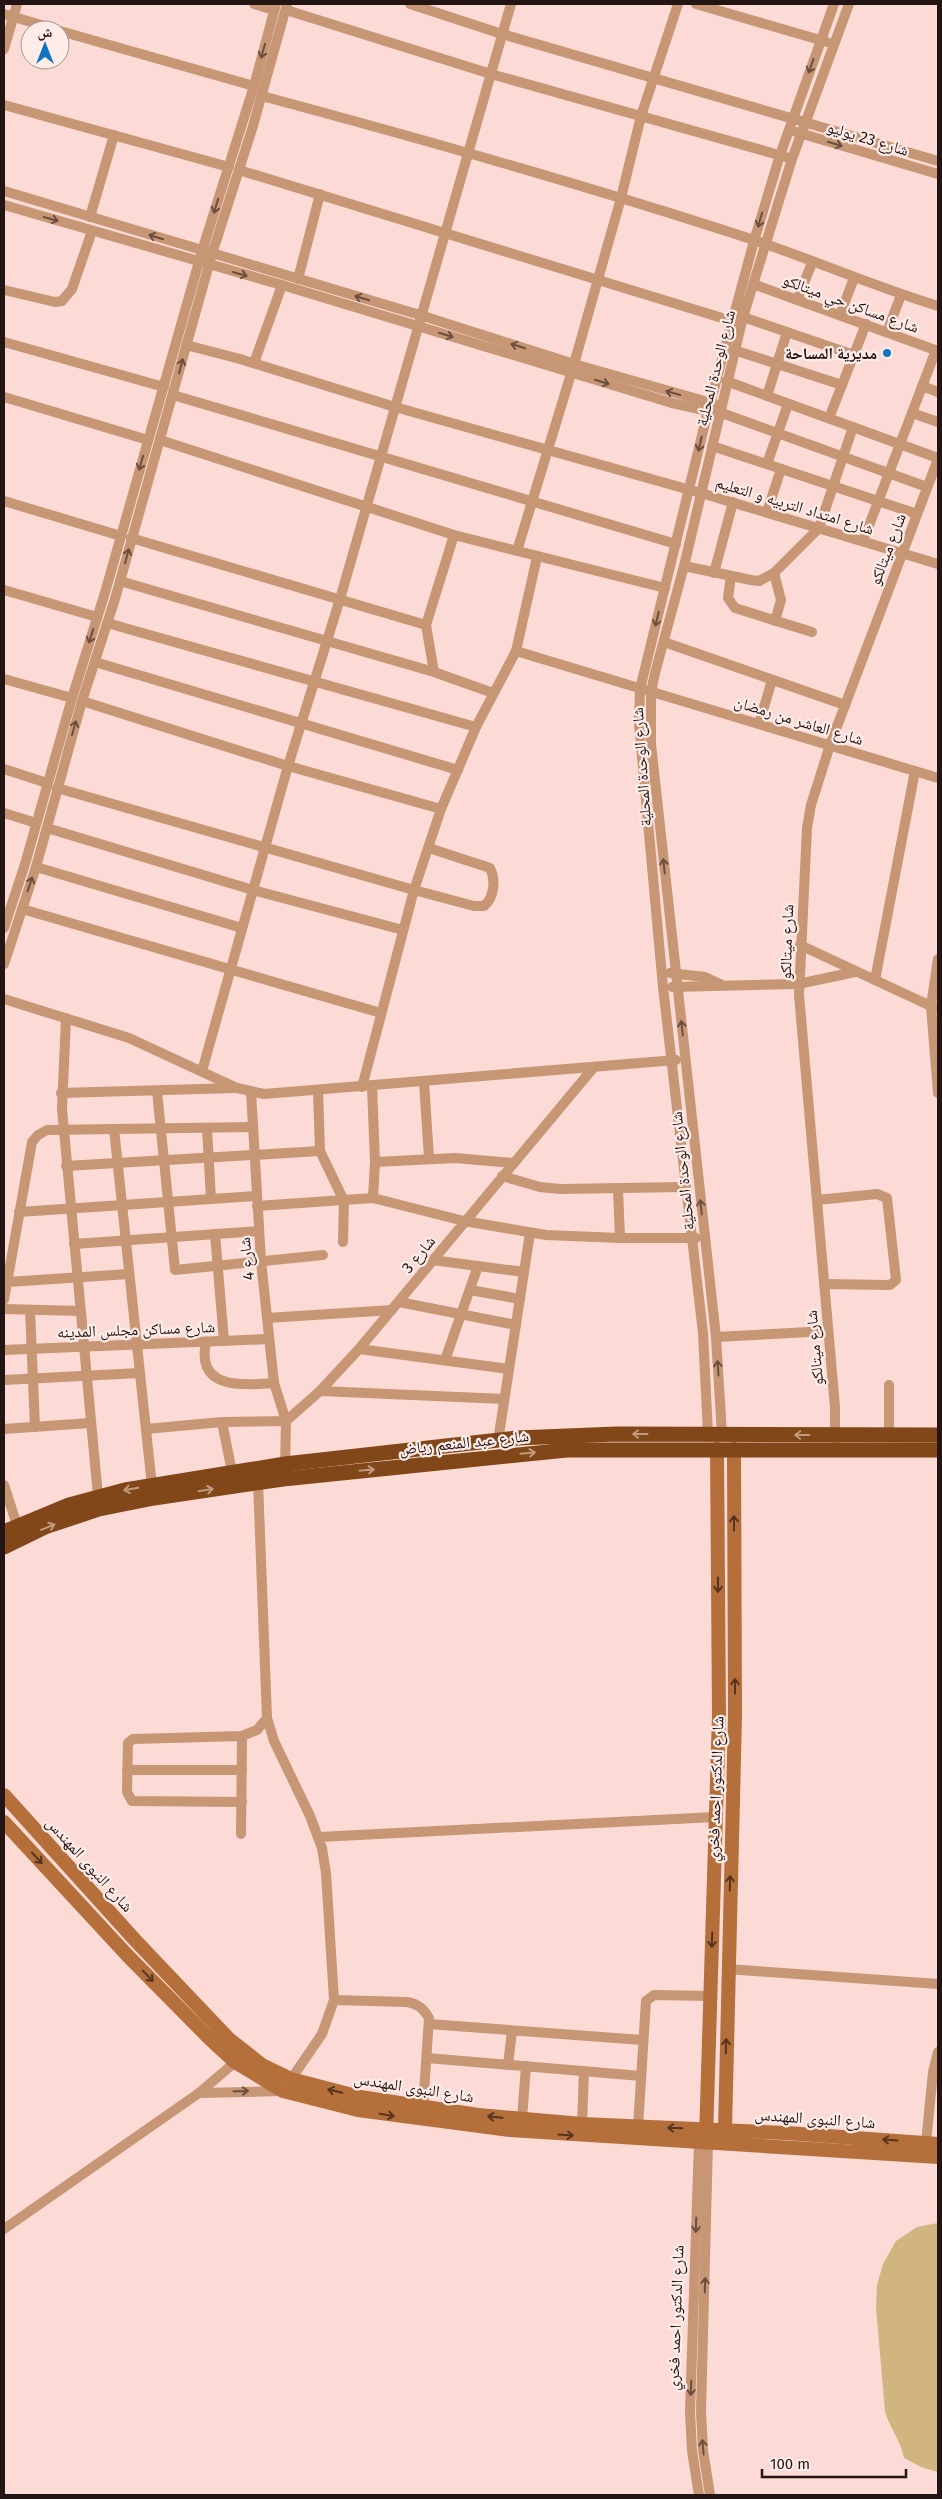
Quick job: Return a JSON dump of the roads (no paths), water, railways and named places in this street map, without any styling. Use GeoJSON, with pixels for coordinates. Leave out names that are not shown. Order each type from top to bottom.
{"type":"FeatureCollection","features":[{"type":"Feature","properties":{"kind":"highway","name":"شارع عبد المنعم رياض"},"geometry":{"type":"LineString","coordinates":[[716,1439],[734,1448],[834,1442],[889,1434],[938,1435]]}},
{"type":"Feature","properties":{"kind":"highway","name":"شارع عبد المنعم رياض"},"geometry":{"type":"LineString","coordinates":[[4,1547],[45,1527],[99,1509],[136,1501],[258,1482],[284,1471],[542,1436],[594,1442]]}},
{"type":"Feature","properties":{"kind":"highway","name":"شارع عبد المنعم رياض"},"geometry":{"type":"LineString","coordinates":[[10,1529],[98,1496],[232,1472],[284,1471],[518,1454],[594,1442],[716,1439],[834,1442],[938,1450]]}},
{"type":"Feature","properties":{"kind":"street"},"geometry":{"type":"LineString","coordinates":[[4,50],[9,15],[17,4]]}},
{"type":"Feature","properties":{"kind":"street"},"geometry":{"type":"LineString","coordinates":[[234,169],[275,7],[254,4]]}},
{"type":"Feature","properties":{"kind":"street","name":"شارع 23 يوليو"},"geometry":{"type":"LineString","coordinates":[[410,4],[502,34],[938,161]]}},
{"type":"Feature","properties":{"kind":"street"},"geometry":{"type":"LineString","coordinates":[[202,1071],[288,766],[340,599],[420,315],[511,4]]}},
{"type":"Feature","properties":{"kind":"street"},"geometry":{"type":"LineString","coordinates":[[517,551],[621,198],[641,116],[678,4]]}},
{"type":"Feature","properties":{"kind":"street"},"geometry":{"type":"LineString","coordinates":[[696,4],[833,44]]}},
{"type":"Feature","properties":{"kind":"street","name":"شارع الوحدة المحلية"},"geometry":{"type":"LineString","coordinates":[[716,1439],[707,1400],[703,1333],[663,987],[639,722],[640,689],[689,489],[726,381],[753,284],[760,242],[780,155],[834,4]]}},
{"type":"Feature","properties":{"kind":"street","name":"شارع الوحدة المحلية"},"geometry":{"type":"LineString","coordinates":[[716,1439],[720,1400],[716,1337],[651,744],[651,692],[684,566],[712,446],[715,409],[732,321],[849,4]]}},
{"type":"Feature","properties":{"kind":"street"},"geometry":{"type":"LineString","coordinates":[[137,496],[160,440],[186,345],[207,252],[234,169],[262,96],[287,7],[491,74],[792,158]]}},
{"type":"Feature","properties":{"kind":"street"},"geometry":{"type":"LineString","coordinates":[[9,15],[26,20]]}},
{"type":"Feature","properties":{"kind":"street"},"geometry":{"type":"LineString","coordinates":[[70,33],[254,86]]}},
{"type":"Feature","properties":{"kind":"street"},"geometry":{"type":"LineString","coordinates":[[262,96],[621,198],[760,242],[812,263],[938,306]]}},
{"type":"Feature","properties":{"kind":"street"},"geometry":{"type":"LineString","coordinates":[[4,105],[320,194],[732,321]]}},
{"type":"Feature","properties":{"kind":"street","name":"شارع 23 يوليو"},"geometry":{"type":"LineString","coordinates":[[788,130],[938,174]]}},
{"type":"Feature","properties":{"kind":"street"},"geometry":{"type":"LineString","coordinates":[[90,217],[114,135]]}},
{"type":"Feature","properties":{"kind":"street"},"geometry":{"type":"LineString","coordinates":[[4,191],[420,315],[572,368]]}},
{"type":"Feature","properties":{"kind":"street"},"geometry":{"type":"LineString","coordinates":[[298,278],[320,194]]}},
{"type":"Feature","properties":{"kind":"street"},"geometry":{"type":"LineString","coordinates":[[4,205],[417,326],[715,409],[928,486]]}},
{"type":"Feature","properties":{"kind":"street"},"geometry":{"type":"LineString","coordinates":[[4,290],[55,302],[62,301],[72,289],[92,231]]}},
{"type":"Feature","properties":{"kind":"street"},"geometry":{"type":"LineString","coordinates":[[797,300],[812,263]]}},
{"type":"Feature","properties":{"kind":"street"},"geometry":{"type":"LineString","coordinates":[[4,928],[7,905],[36,823],[47,783],[61,753],[77,700],[97,616],[126,537],[137,496],[148,440],[204,264]]}},
{"type":"Feature","properties":{"kind":"street"},"geometry":{"type":"LineString","coordinates":[[840,315],[854,278]]}},
{"type":"Feature","properties":{"kind":"street","name":"شارع مساكن حي ميتالكو"},"geometry":{"type":"LineString","coordinates":[[753,284],[937,350]]}},
{"type":"Feature","properties":{"kind":"street"},"geometry":{"type":"LineString","coordinates":[[254,363],[282,285]]}},
{"type":"Feature","properties":{"kind":"street"},"geometry":{"type":"LineString","coordinates":[[887,332],[901,294]]}},
{"type":"Feature","properties":{"kind":"street"},"geometry":{"type":"LineString","coordinates":[[743,317],[854,355]]}},
{"type":"Feature","properties":{"kind":"street"},"geometry":{"type":"LineString","coordinates":[[829,418],[866,324]]}},
{"type":"Feature","properties":{"kind":"street"},"geometry":{"type":"LineString","coordinates":[[767,396],[787,332]]}},
{"type":"Feature","properties":{"kind":"street"},"geometry":{"type":"LineString","coordinates":[[4,342],[164,387]]}},
{"type":"Feature","properties":{"kind":"street","name":"شارع امتداد التربيه و التعليم"},"geometry":{"type":"LineString","coordinates":[[186,345],[254,363],[394,407],[689,489],[938,564]]}},
{"type":"Feature","properties":{"kind":"street"},"geometry":{"type":"LineString","coordinates":[[734,350],[842,385]]}},
{"type":"Feature","properties":{"kind":"street"},"geometry":{"type":"LineString","coordinates":[[863,541],[937,350]]}},
{"type":"Feature","properties":{"kind":"street"},"geometry":{"type":"LineString","coordinates":[[726,381],[938,458]]}},
{"type":"Feature","properties":{"kind":"street"},"geometry":{"type":"LineString","coordinates":[[922,386],[938,392]]}},
{"type":"Feature","properties":{"kind":"street"},"geometry":{"type":"LineString","coordinates":[[4,396],[148,440]]}},
{"type":"Feature","properties":{"kind":"street"},"geometry":{"type":"LineString","coordinates":[[173,396],[676,544]]}},
{"type":"Feature","properties":{"kind":"street"},"geometry":{"type":"LineString","coordinates":[[767,464],[788,404]]}},
{"type":"Feature","properties":{"kind":"street"},"geometry":{"type":"LineString","coordinates":[[912,413],[938,422]]}},
{"type":"Feature","properties":{"kind":"street"},"geometry":{"type":"LineString","coordinates":[[684,566],[760,581],[774,573],[819,528],[853,427]]}},
{"type":"Feature","properties":{"kind":"street"},"geometry":{"type":"LineString","coordinates":[[160,440],[454,535],[664,588]]}},
{"type":"Feature","properties":{"kind":"street"},"geometry":{"type":"LineString","coordinates":[[712,446],[917,514]]}},
{"type":"Feature","properties":{"kind":"street","name":"شارع ميتالكو"},"geometry":{"type":"LineString","coordinates":[[834,1442],[828,1331],[798,984],[807,828],[811,805],[830,745],[938,458]]}},
{"type":"Feature","properties":{"kind":"street"},"geometry":{"type":"LineString","coordinates":[[767,512],[782,469]]}},
{"type":"Feature","properties":{"kind":"street"},"geometry":{"type":"LineString","coordinates":[[4,501],[426,625]]}},
{"type":"Feature","properties":{"kind":"street"},"geometry":{"type":"LineString","coordinates":[[714,572],[733,502]]}},
{"type":"Feature","properties":{"kind":"street"},"geometry":{"type":"LineString","coordinates":[[434,672],[426,625],[454,535]]}},
{"type":"Feature","properties":{"kind":"street"},"geometry":{"type":"LineString","coordinates":[[77,700],[94,662],[120,581],[126,537]]}},
{"type":"Feature","properties":{"kind":"street"},"geometry":{"type":"LineString","coordinates":[[373,1198],[375,1162],[367,1086],[381,1013],[414,890],[442,809],[476,727],[516,651],[537,556]]}},
{"type":"Feature","properties":{"kind":"street"},"geometry":{"type":"LineString","coordinates":[[774,573],[781,600],[775,621]]}},
{"type":"Feature","properties":{"kind":"street"},"geometry":{"type":"LineString","coordinates":[[731,576],[728,594],[732,606],[739,610],[812,632]]}},
{"type":"Feature","properties":{"kind":"street"},"geometry":{"type":"LineString","coordinates":[[120,581],[434,672],[493,693]]}},
{"type":"Feature","properties":{"kind":"street"},"geometry":{"type":"LineString","coordinates":[[4,590],[97,616]]}},
{"type":"Feature","properties":{"kind":"street"},"geometry":{"type":"LineString","coordinates":[[107,623],[476,727]]}},
{"type":"Feature","properties":{"kind":"street"},"geometry":{"type":"LineString","coordinates":[[664,642],[845,705]]}},
{"type":"Feature","properties":{"kind":"street","name":"شارع العاشر من رمضان"},"geometry":{"type":"LineString","coordinates":[[516,651],[938,778]]}},
{"type":"Feature","properties":{"kind":"street"},"geometry":{"type":"LineString","coordinates":[[94,662],[458,770]]}},
{"type":"Feature","properties":{"kind":"street"},"geometry":{"type":"LineString","coordinates":[[4,679],[288,766],[442,809]]}},
{"type":"Feature","properties":{"kind":"street"},"geometry":{"type":"LineString","coordinates":[[759,724],[772,680]]}},
{"type":"Feature","properties":{"kind":"street"},"geometry":{"type":"LineString","coordinates":[[4,964],[36,867],[57,788],[61,753]]}},
{"type":"Feature","properties":{"kind":"street"},"geometry":{"type":"LineString","coordinates":[[4,769],[47,783]]}},
{"type":"Feature","properties":{"kind":"street"},"geometry":{"type":"LineString","coordinates":[[875,980],[915,771]]}},
{"type":"Feature","properties":{"kind":"street"},"geometry":{"type":"LineString","coordinates":[[57,788],[414,890],[474,906],[484,906],[490,899],[493,881],[490,868],[428,848]]}},
{"type":"Feature","properties":{"kind":"street"},"geometry":{"type":"LineString","coordinates":[[4,813],[36,823]]}},
{"type":"Feature","properties":{"kind":"street"},"geometry":{"type":"LineString","coordinates":[[46,828],[253,890],[403,930]]}},
{"type":"Feature","properties":{"kind":"street"},"geometry":{"type":"LineString","coordinates":[[36,867],[242,928]]}},
{"type":"Feature","properties":{"kind":"street"},"geometry":{"type":"LineString","coordinates":[[22,910],[381,1013]]}},
{"type":"Feature","properties":{"kind":"street"},"geometry":{"type":"LineString","coordinates":[[800,944],[855,972],[935,1008]]}},
{"type":"Feature","properties":{"kind":"street"},"geometry":{"type":"LineString","coordinates":[[938,959],[935,1008],[938,1093]]}},
{"type":"Feature","properties":{"kind":"street"},"geometry":{"type":"LineString","coordinates":[[662,972],[705,977],[722,984]]}},
{"type":"Feature","properties":{"kind":"street"},"geometry":{"type":"LineString","coordinates":[[663,987],[697,988],[722,984],[798,984],[855,972]]}},
{"type":"Feature","properties":{"kind":"street"},"geometry":{"type":"LineString","coordinates":[[4,999],[129,1038],[237,1088],[251,1092],[318,1090],[424,1082],[685,1059]]}},
{"type":"Feature","properties":{"kind":"street"},"geometry":{"type":"LineString","coordinates":[[66,1018],[61,1093],[63,1130],[98,1496]]}},
{"type":"Feature","properties":{"kind":"street","name":"شارع 3"},"geometry":{"type":"LineString","coordinates":[[286,1421],[320,1391],[359,1349],[594,1067]]}},
{"type":"Feature","properties":{"kind":"street"},"geometry":{"type":"LineString","coordinates":[[424,1082],[429,1158]]}},
{"type":"Feature","properties":{"kind":"street"},"geometry":{"type":"LineString","coordinates":[[61,1093],[237,1088]]}},
{"type":"Feature","properties":{"kind":"street"},"geometry":{"type":"LineString","coordinates":[[318,1090],[320,1151],[344,1201],[343,1242]]}},
{"type":"Feature","properties":{"kind":"street"},"geometry":{"type":"LineString","coordinates":[[158,1091],[175,1270],[323,1255]]}},
{"type":"Feature","properties":{"kind":"street","name":"شارع 4"},"geometry":{"type":"LineString","coordinates":[[251,1092],[258,1231],[267,1318],[274,1383],[286,1421]]}},
{"type":"Feature","properties":{"kind":"street"},"geometry":{"type":"LineString","coordinates":[[4,1300],[34,1138],[46,1130],[253,1127]]}},
{"type":"Feature","properties":{"kind":"street"},"geometry":{"type":"LineString","coordinates":[[207,1128],[211,1199]]}},
{"type":"Feature","properties":{"kind":"street"},"geometry":{"type":"LineString","coordinates":[[114,1129],[152,1486]]}},
{"type":"Feature","properties":{"kind":"street"},"geometry":{"type":"LineString","coordinates":[[66,1166],[320,1151]]}},
{"type":"Feature","properties":{"kind":"street"},"geometry":{"type":"LineString","coordinates":[[375,1162],[429,1158],[514,1163]]}},
{"type":"Feature","properties":{"kind":"street"},"geometry":{"type":"LineString","coordinates":[[502,1176],[560,1189],[685,1187]]}},
{"type":"Feature","properties":{"kind":"street"},"geometry":{"type":"LineString","coordinates":[[618,1189],[620,1238]]}},
{"type":"Feature","properties":{"kind":"street"},"geometry":{"type":"LineString","coordinates":[[817,1200],[878,1194],[887,1198],[896,1280],[890,1285],[824,1284]]}},
{"type":"Feature","properties":{"kind":"street"},"geometry":{"type":"LineString","coordinates":[[19,1212],[211,1199],[344,1201],[373,1198],[464,1221],[530,1232],[620,1238],[705,1238]]}},
{"type":"Feature","properties":{"kind":"street"},"geometry":{"type":"LineString","coordinates":[[74,1244],[258,1231]]}},
{"type":"Feature","properties":{"kind":"street"},"geometry":{"type":"LineString","coordinates":[[498,1441],[530,1232]]}},
{"type":"Feature","properties":{"kind":"street"},"geometry":{"type":"LineString","coordinates":[[215,1234],[224,1341]]}},
{"type":"Feature","properties":{"kind":"street"},"geometry":{"type":"LineString","coordinates":[[432,1260],[524,1272]]}},
{"type":"Feature","properties":{"kind":"street"},"geometry":{"type":"LineString","coordinates":[[445,1360],[478,1266]]}},
{"type":"Feature","properties":{"kind":"street"},"geometry":{"type":"LineString","coordinates":[[7,1282],[129,1274]]}},
{"type":"Feature","properties":{"kind":"street"},"geometry":{"type":"LineString","coordinates":[[470,1290],[520,1298]]}},
{"type":"Feature","properties":{"kind":"street"},"geometry":{"type":"LineString","coordinates":[[267,1318],[396,1306],[461,1314],[516,1325]]}},
{"type":"Feature","properties":{"kind":"street"},"geometry":{"type":"LineString","coordinates":[[4,1309],[80,1311]]}},
{"type":"Feature","properties":{"kind":"street"},"geometry":{"type":"LineString","coordinates":[[30,1310],[35,1427]]}},
{"type":"Feature","properties":{"kind":"street"},"geometry":{"type":"LineString","coordinates":[[716,1337],[828,1331]]}},
{"type":"Feature","properties":{"kind":"street","name":"شارع مساكن مجلس المدينه"},"geometry":{"type":"LineString","coordinates":[[4,1350],[270,1338]]}},
{"type":"Feature","properties":{"kind":"street"},"geometry":{"type":"LineString","coordinates":[[206,1342],[205,1362],[217,1378],[226,1383],[274,1383]]}},
{"type":"Feature","properties":{"kind":"street"},"geometry":{"type":"LineString","coordinates":[[359,1349],[509,1369]]}},
{"type":"Feature","properties":{"kind":"street"},"geometry":{"type":"LineString","coordinates":[[4,1380],[139,1373]]}},
{"type":"Feature","properties":{"kind":"street"},"geometry":{"type":"LineString","coordinates":[[889,1385],[889,1434]]}},
{"type":"Feature","properties":{"kind":"street"},"geometry":{"type":"LineString","coordinates":[[320,1391],[504,1399]]}},
{"type":"Feature","properties":{"kind":"street"},"geometry":{"type":"LineString","coordinates":[[707,1400],[720,1400]]}},
{"type":"Feature","properties":{"kind":"street"},"geometry":{"type":"LineString","coordinates":[[146,1429],[222,1422],[286,1421],[284,1471]]}},
{"type":"Feature","properties":{"kind":"street"},"geometry":{"type":"LineString","coordinates":[[222,1422],[232,1472]]}},
{"type":"Feature","properties":{"kind":"street"},"geometry":{"type":"LineString","coordinates":[[4,1429],[90,1423]]}},
{"type":"Feature","properties":{"kind":"street","name":"شارع الدكتور احمد فخري"},"geometry":{"type":"LineString","coordinates":[[699,2495],[692,2451],[690,2412],[700,2256],[708,2078],[719,1715],[716,1439]]}},
{"type":"Feature","properties":{"kind":"street","name":"شارع الدكتور احمد فخري"},"geometry":{"type":"LineString","coordinates":[[725,2130],[727,1969],[735,1716],[734,1448]]}},
{"type":"Feature","properties":{"kind":"street"},"geometry":{"type":"LineString","coordinates":[[199,2093],[287,2085],[322,2034],[334,2000],[326,1873],[319,1837],[274,1741],[267,1718],[258,1482]]}},
{"type":"Feature","properties":{"kind":"street"},"geometry":{"type":"LineString","coordinates":[[4,1485],[10,1529]]}},
{"type":"Feature","properties":{"kind":"street"},"geometry":{"type":"LineString","coordinates":[[719,1715],[735,1716]]}},
{"type":"Feature","properties":{"kind":"street"},"geometry":{"type":"LineString","coordinates":[[242,1802],[136,1802],[127,1796],[127,1746],[133,1739],[242,1736],[257,1730],[267,1718]]}},
{"type":"Feature","properties":{"kind":"street"},"geometry":{"type":"LineString","coordinates":[[241,1834],[242,1736]]}},
{"type":"Feature","properties":{"kind":"street"},"geometry":{"type":"LineString","coordinates":[[127,1770],[242,1770]]}},
{"type":"Feature","properties":{"kind":"street","name":"شارع النبوى المهندس"},"geometry":{"type":"LineString","coordinates":[[4,1795],[177,1984],[240,2058]]}},
{"type":"Feature","properties":{"kind":"street"},"geometry":{"type":"LineString","coordinates":[[6,1825],[24,1817]]}},
{"type":"Feature","properties":{"kind":"street"},"geometry":{"type":"LineString","coordinates":[[319,1837],[715,1817]]}},
{"type":"Feature","properties":{"kind":"street","name":"شارع النبوى المهندس"},"geometry":{"type":"LineString","coordinates":[[6,1825],[123,1951],[166,1994],[240,2058],[278,2074],[287,2085],[358,2110],[446,2124],[588,2137],[786,2139],[932,2144]]}},
{"type":"Feature","properties":{"kind":"street"},"geometry":{"type":"LineString","coordinates":[[713,1910],[729,1911]]}},
{"type":"Feature","properties":{"kind":"street"},"geometry":{"type":"LineString","coordinates":[[123,1951],[135,1940]]}},
{"type":"Feature","properties":{"kind":"street"},"geometry":{"type":"LineString","coordinates":[[727,1969],[938,1984]]}},
{"type":"Feature","properties":{"kind":"street"},"geometry":{"type":"LineString","coordinates":[[166,1994],[177,1984]]}},
{"type":"Feature","properties":{"kind":"street"},"geometry":{"type":"LineString","coordinates":[[638,2127],[642,2040],[645,2006],[649,1997],[654,1995],[710,1996]]}},
{"type":"Feature","properties":{"kind":"street"},"geometry":{"type":"LineString","coordinates":[[334,2000],[417,2004],[424,2010],[429,2018],[423,2108]]}},
{"type":"Feature","properties":{"kind":"street"},"geometry":{"type":"LineString","coordinates":[[428,2024],[642,2040]]}},
{"type":"Feature","properties":{"kind":"street"},"geometry":{"type":"LineString","coordinates":[[508,2064],[512,2031]]}},
{"type":"Feature","properties":{"kind":"street"},"geometry":{"type":"LineString","coordinates":[[932,2144],[933,2072],[938,2052]]}},
{"type":"Feature","properties":{"kind":"street"},"geometry":{"type":"LineString","coordinates":[[4,2229],[199,2093],[240,2058]]}},
{"type":"Feature","properties":{"kind":"street"},"geometry":{"type":"LineString","coordinates":[[427,2058],[641,2076]]}},
{"type":"Feature","properties":{"kind":"street"},"geometry":{"type":"LineString","coordinates":[[522,2119],[526,2066]]}},
{"type":"Feature","properties":{"kind":"street"},"geometry":{"type":"LineString","coordinates":[[582,2124],[584,2071]]}},
{"type":"Feature","properties":{"kind":"street"},"geometry":{"type":"LineString","coordinates":[[708,2078],[726,2078]]}},
{"type":"Feature","properties":{"kind":"street","name":"شارع النبوى المهندس"},"geometry":{"type":"LineString","coordinates":[[287,2085],[423,2108],[522,2119],[638,2127],[705,2139],[725,2130],[938,2157]]}},
{"type":"Feature","properties":{"kind":"street","name":"شارع الدكتور احمد فخري"},"geometry":{"type":"LineString","coordinates":[[700,2256],[701,2411],[703,2450],[710,2495]]}},
{"type":"Feature","properties":{"kind":"place","name":"مديرية المساحة"},"geometry":{"type":"Point","coordinates":[887,353]}}]}
